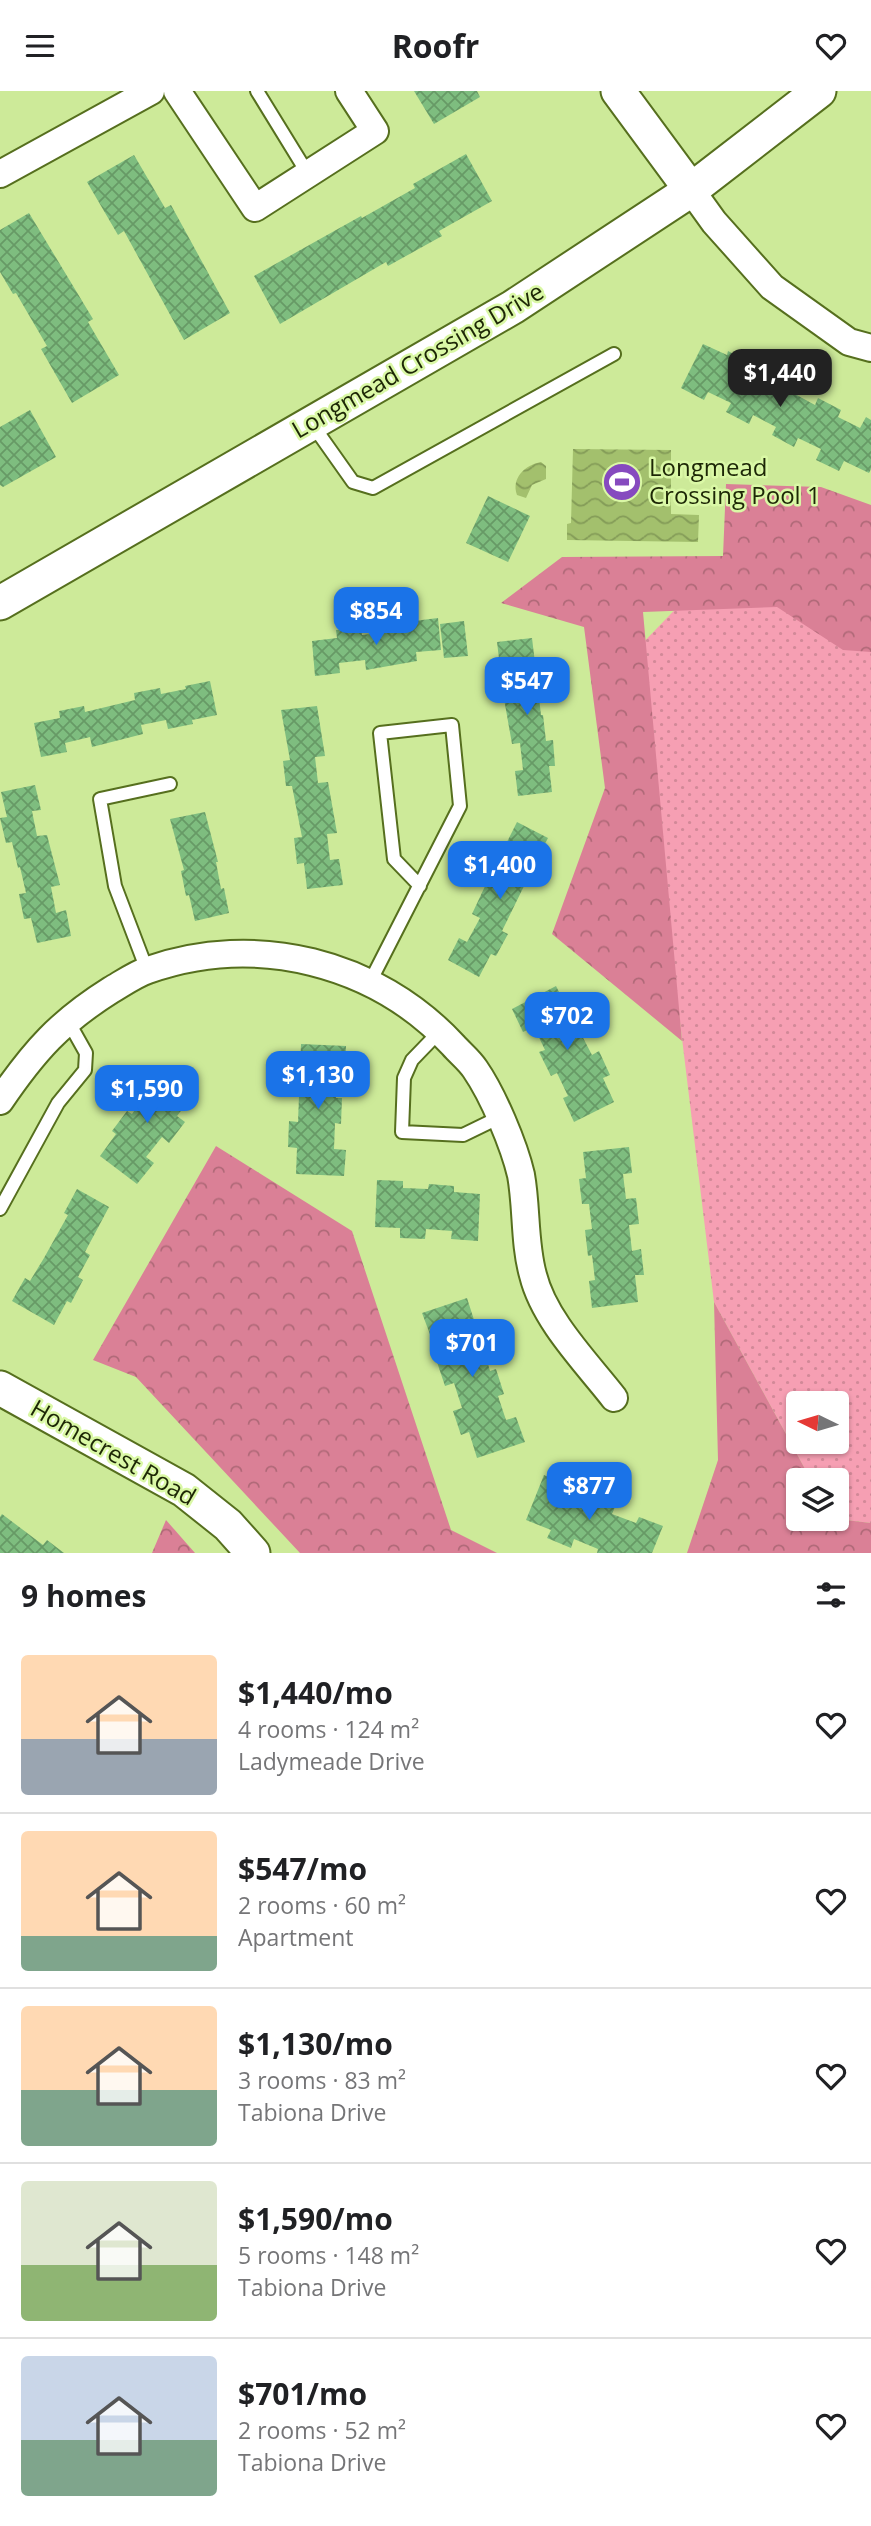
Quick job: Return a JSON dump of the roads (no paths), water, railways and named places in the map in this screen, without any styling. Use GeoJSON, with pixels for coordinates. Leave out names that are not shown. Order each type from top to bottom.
{"type":"FeatureCollection","features":[{"type":"Feature","properties":{"kind":"street"},"geometry":{"type":"LineString","coordinates":[[0,174],[151,91]]}},
{"type":"Feature","properties":{"kind":"street"},"geometry":{"type":"LineString","coordinates":[[177,91],[255,208],[375,131],[349,91]]}},
{"type":"Feature","properties":{"kind":"street"},"geometry":{"type":"LineString","coordinates":[[618,91],[714,222],[772,287],[849,342],[871,348]]}},
{"type":"Feature","properties":{"kind":"street","name":"Longmead Crossing Drive"},"geometry":{"type":"LineString","coordinates":[[0,603],[513,307],[691,190],[819,91]]}},
{"type":"Feature","properties":{"kind":"street"},"geometry":{"type":"LineString","coordinates":[[0,1101],[23,1067],[67,1020],[147,970],[202,957],[254,952],[292,956],[334,966],[370,982],[414,1009],[440,1031],[475,1068],[500,1118],[521,1175],[533,1276],[547,1311],[614,1398]]}},
{"type":"Feature","properties":{"kind":"street","name":"Homecrest Road"},"geometry":{"type":"LineString","coordinates":[[0,1388],[184,1490],[228,1525],[253,1553]]}},
{"type":"Feature","properties":{"kind":"lane"},"geometry":{"type":"LineString","coordinates":[[257,91],[309,174]]}},
{"type":"Feature","properties":{"kind":"lane"},"geometry":{"type":"LineString","coordinates":[[312,423],[353,482],[373,488],[614,354]]}},
{"type":"Feature","properties":{"kind":"lane"},"geometry":{"type":"LineString","coordinates":[[370,982],[420,886],[460,806],[452,725],[380,733],[394,859],[420,886]]}},
{"type":"Feature","properties":{"kind":"lane"},"geometry":{"type":"LineString","coordinates":[[147,970],[115,886],[100,799],[170,784]]}},
{"type":"Feature","properties":{"kind":"lane"},"geometry":{"type":"LineString","coordinates":[[0,1209],[58,1103],[85,1070],[86,1053],[67,1020]]}},
{"type":"Feature","properties":{"kind":"lane"},"geometry":{"type":"LineString","coordinates":[[440,1031],[412,1060],[404,1078],[402,1132],[463,1135],[500,1118]]}},
{"type":"Feature","properties":{"kind":"water","name":"Longmead Crossing Pool 1"},"geometry":{"type":"Polygon","coordinates":[[[573,449],[671,450],[671,514],[699,515],[698,542],[567,540],[567,524],[571,523],[573,449]]]}},
{"type":"Feature","properties":{"kind":"water"},"geometry":{"type":"Polygon","coordinates":[[[541,462],[546,466],[546,479],[532,485],[526,498],[517,495],[516,483],[521,473],[541,462]]]}},
{"type":"Feature","properties":{"kind":"place","name":"Longmead Crossing Pool 1"},"geometry":{"type":"Point","coordinates":[622,482]}}]}
